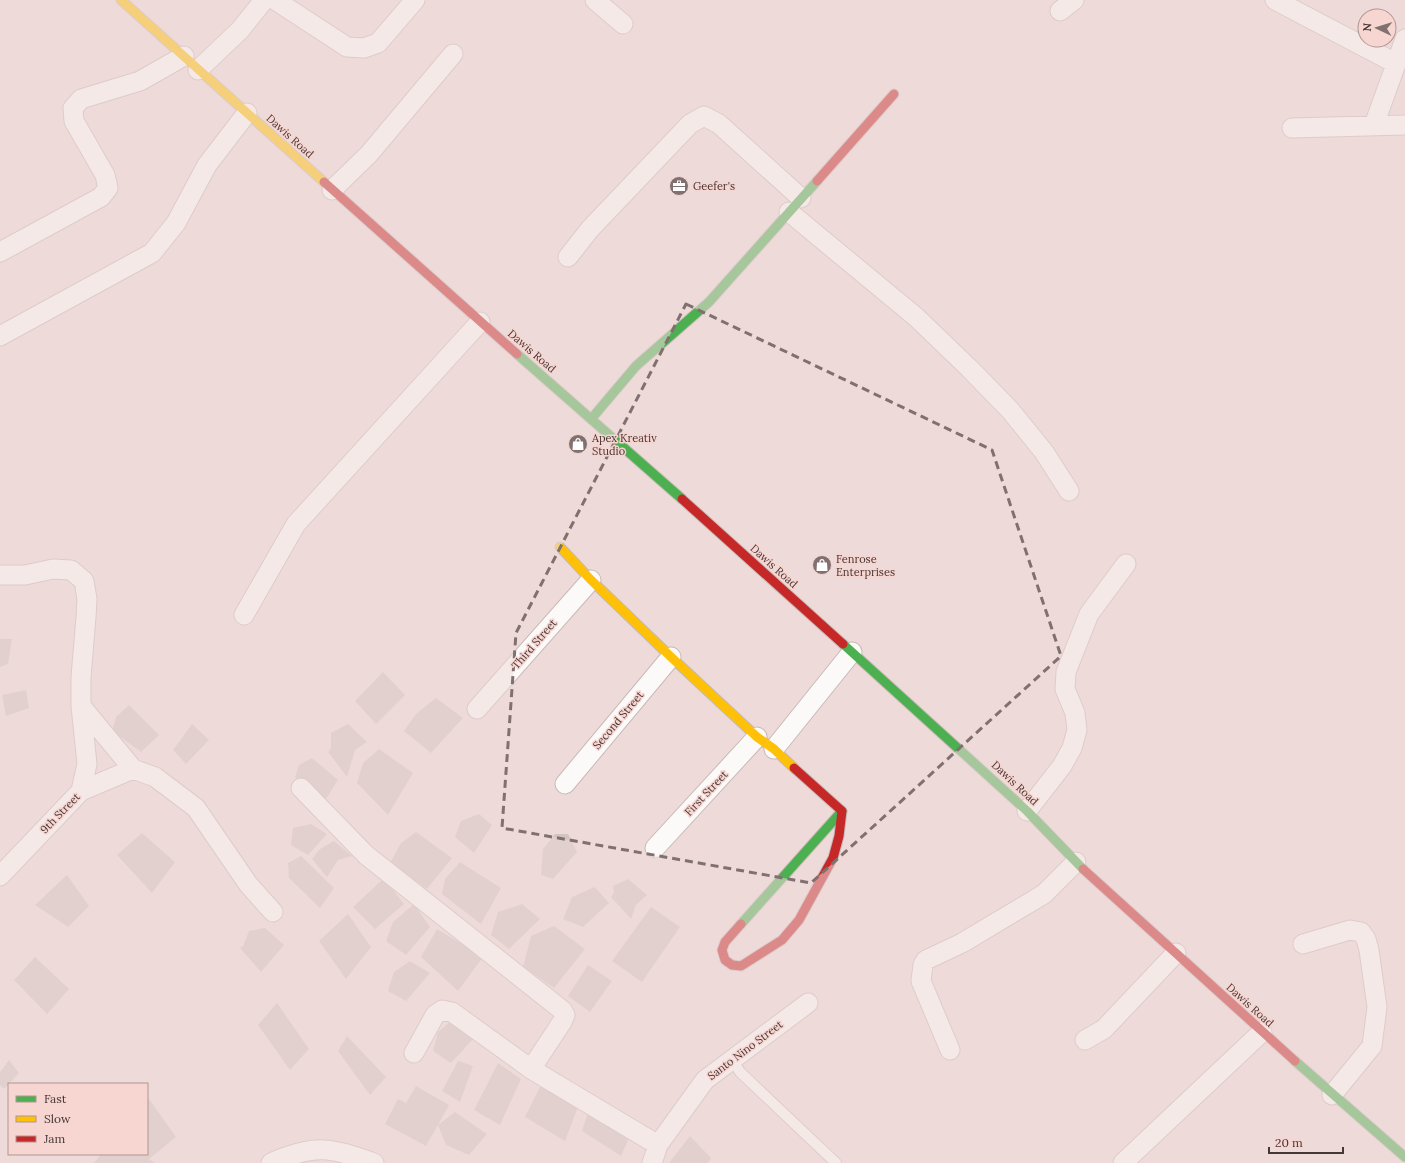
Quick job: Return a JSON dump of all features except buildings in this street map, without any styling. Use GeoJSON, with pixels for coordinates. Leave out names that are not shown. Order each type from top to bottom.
{"type":"FeatureCollection","features":[{"type":"Feature","properties":{"kind":"street","name":"Dawis Road"},"geometry":{"type":"LineString","coordinates":[[120,0],[480,322],[592,418],[852,652],[1028,812],[1076,862],[1262,1032],[1332,1095],[1405,1157]]}},
{"type":"Feature","properties":{"kind":"street"},"geometry":{"type":"LineString","coordinates":[[198,70],[240,30],[264,0]]}},
{"type":"Feature","properties":{"kind":"street"},"geometry":{"type":"LineString","coordinates":[[275,0],[347,46],[364,48],[378,43],[415,0]]}},
{"type":"Feature","properties":{"kind":"street"},"geometry":{"type":"LineString","coordinates":[[595,0],[623,24]]}},
{"type":"Feature","properties":{"kind":"street"},"geometry":{"type":"LineString","coordinates":[[1275,0],[1395,63]]}},
{"type":"Feature","properties":{"kind":"street"},"geometry":{"type":"LineString","coordinates":[[1374,125],[1395,63],[1405,39]]}},
{"type":"Feature","properties":{"kind":"street"},"geometry":{"type":"LineString","coordinates":[[332,190],[369,154],[453,54]]}},
{"type":"Feature","properties":{"kind":"street"},"geometry":{"type":"LineString","coordinates":[[0,252],[101,197],[108,188],[105,175],[74,121],[73,108],[81,99],[140,81],[184,56]]}},
{"type":"Feature","properties":{"kind":"street"},"geometry":{"type":"LineString","coordinates":[[592,418],[636,366],[709,302],[894,94]]}},
{"type":"Feature","properties":{"kind":"street"},"geometry":{"type":"LineString","coordinates":[[0,336],[152,253],[176,223],[207,166],[247,113]]}},
{"type":"Feature","properties":{"kind":"street"},"geometry":{"type":"LineString","coordinates":[[568,257],[590,229],[685,129],[690,124],[704,116],[719,124],[795,205],[916,317],[1010,410],[1044,452],[1069,491]]}},
{"type":"Feature","properties":{"kind":"street"},"geometry":{"type":"LineString","coordinates":[[1292,128],[1405,125]]}},
{"type":"Feature","properties":{"kind":"street"},"geometry":{"type":"LineString","coordinates":[[244,615],[296,524],[480,322]]}},
{"type":"Feature","properties":{"kind":"street"},"geometry":{"type":"LineString","coordinates":[[560,547],[591,580],[671,657],[757,737],[774,749],[842,811]]}},
{"type":"Feature","properties":{"kind":"street"},"geometry":{"type":"LineString","coordinates":[[1028,812],[1062,766],[1072,748],[1076,730],[1075,713],[1065,689],[1066,672],[1089,614],[1126,564]]}},
{"type":"Feature","properties":{"kind":"street"},"geometry":{"type":"LineString","coordinates":[[0,575],[25,575],[53,569],[71,570],[84,581],[87,605],[81,706],[87,764],[81,792]]}},
{"type":"Feature","properties":{"kind":"street","name":"Third Street"},"geometry":{"type":"LineString","coordinates":[[478,709],[591,580]]}},
{"type":"Feature","properties":{"kind":"street"},"geometry":{"type":"LineString","coordinates":[[774,749],[852,652]]}},
{"type":"Feature","properties":{"kind":"street","name":"Second Street"},"geometry":{"type":"LineString","coordinates":[[565,784],[671,657]]}},
{"type":"Feature","properties":{"kind":"street"},"geometry":{"type":"LineString","coordinates":[[81,706],[133,768],[154,777],[196,808],[248,884],[273,912]]}},
{"type":"Feature","properties":{"kind":"street","name":"First Street"},"geometry":{"type":"LineString","coordinates":[[655,848],[757,737]]}},
{"type":"Feature","properties":{"kind":"street","name":"9th Street"},"geometry":{"type":"LineString","coordinates":[[0,876],[81,792],[133,768]]}},
{"type":"Feature","properties":{"kind":"street"},"geometry":{"type":"LineString","coordinates":[[302,788],[366,855],[562,1010],[565,1015],[562,1022],[531,1069]]}},
{"type":"Feature","properties":{"kind":"street"},"geometry":{"type":"LineString","coordinates":[[842,811],[839,836],[833,858],[799,920],[782,940],[741,966],[732,965],[725,960],[722,950],[724,942],[842,811]]}},
{"type":"Feature","properties":{"kind":"street"},"geometry":{"type":"LineString","coordinates":[[950,1050],[921,981],[923,965],[926,960],[962,943],[1044,894],[1076,862]]}},
{"type":"Feature","properties":{"kind":"street"},"geometry":{"type":"LineString","coordinates":[[1303,944],[1350,930],[1361,932],[1366,939],[1369,950],[1377,1007],[1372,1046],[1332,1095]]}},
{"type":"Feature","properties":{"kind":"street"},"geometry":{"type":"LineString","coordinates":[[1084,1040],[1104,1029],[1176,953]]}},
{"type":"Feature","properties":{"kind":"street","name":"Santo Nino Street"},"geometry":{"type":"LineString","coordinates":[[652,1163],[658,1145],[705,1080],[732,1058],[808,1003]]}},
{"type":"Feature","properties":{"kind":"street"},"geometry":{"type":"LineString","coordinates":[[414,1053],[435,1015],[442,1010],[452,1012],[531,1069],[658,1145]]}},
{"type":"Feature","properties":{"kind":"street"},"geometry":{"type":"LineString","coordinates":[[1123,1163],[1262,1032]]}},
{"type":"Feature","properties":{"kind":"street"},"geometry":{"type":"LineString","coordinates":[[271,1163],[289,1155],[312,1149],[340,1151],[374,1163]]}},
{"type":"Feature","properties":{"kind":"lane"},"geometry":{"type":"LineString","coordinates":[[732,1058],[740,1072],[836,1163]]}},
{"type":"Feature","properties":{"kind":"highlighted area"},"geometry":{"type":"Polygon","coordinates":[[[686,304],[992,450],[1061,656],[811,883],[502,828],[516,633],[686,304]]]}},
{"type":"Feature","properties":{"kind":"traffic: fast"},"geometry":{"type":"LineString","coordinates":[[592,418],[636,366],[709,302],[817,181]]}},
{"type":"Feature","properties":{"kind":"traffic: fast"},"geometry":{"type":"LineString","coordinates":[[517,354],[682,499]]}},
{"type":"Feature","properties":{"kind":"traffic: fast"},"geometry":{"type":"LineString","coordinates":[[843,644],[1027,811],[1083,869]]}},
{"type":"Feature","properties":{"kind":"traffic: fast"},"geometry":{"type":"LineString","coordinates":[[741,924],[842,811]]}},
{"type":"Feature","properties":{"kind":"traffic: fast"},"geometry":{"type":"LineString","coordinates":[[1295,1061],[1405,1157]]}},
{"type":"Feature","properties":{"kind":"traffic: slow"},"geometry":{"type":"LineString","coordinates":[[121,0],[324,182]]}},
{"type":"Feature","properties":{"kind":"traffic: slow"},"geometry":{"type":"LineString","coordinates":[[560,547],[591,580],[671,657],[757,737],[774,749],[794,768]]}},
{"type":"Feature","properties":{"kind":"traffic: jam"},"geometry":{"type":"LineString","coordinates":[[817,181],[894,94]]}},
{"type":"Feature","properties":{"kind":"traffic: jam"},"geometry":{"type":"LineString","coordinates":[[324,182],[517,354]]}},
{"type":"Feature","properties":{"kind":"traffic: jam"},"geometry":{"type":"LineString","coordinates":[[682,499],[843,644]]}},
{"type":"Feature","properties":{"kind":"traffic: jam"},"geometry":{"type":"LineString","coordinates":[[741,924],[725,942],[722,950],[725,960],[732,965],[741,966],[782,940],[799,920],[833,858],[839,836],[842,811],[794,768]]}},
{"type":"Feature","properties":{"kind":"traffic: jam"},"geometry":{"type":"LineString","coordinates":[[1083,869],[1295,1061]]}},
{"type":"Feature","properties":{"kind":"place","name":"Geefer's"},"geometry":{"type":"Point","coordinates":[679,186]}},
{"type":"Feature","properties":{"kind":"place","name":"Apex Kreativ Studio"},"geometry":{"type":"Point","coordinates":[578,444]}},
{"type":"Feature","properties":{"kind":"place","name":"Fenrose Enterprises"},"geometry":{"type":"Point","coordinates":[822,565]}}]}
